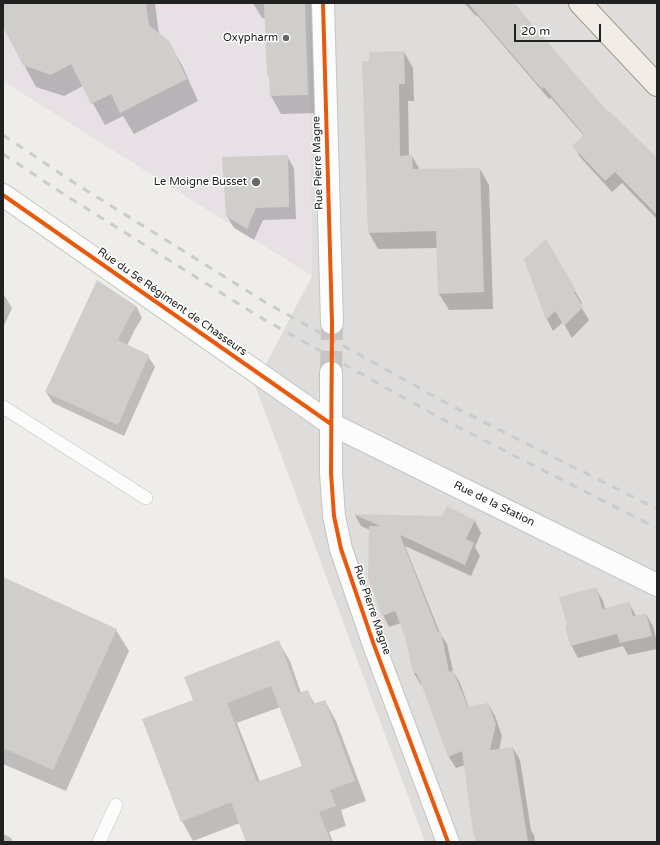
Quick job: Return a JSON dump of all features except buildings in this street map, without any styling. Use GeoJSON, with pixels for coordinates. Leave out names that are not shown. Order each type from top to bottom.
{"type":"FeatureCollection","features":[{"type":"Feature","properties":{"kind":"main road"},"geometry":{"type":"LineString","coordinates":[[580,3],[657,85]]}},
{"type":"Feature","properties":{"kind":"street","name":"Rue Pierre Magne"},"geometry":{"type":"LineString","coordinates":[[323,3],[332,323]]}},
{"type":"Feature","properties":{"kind":"street","name":"Rue du 5e Régiment de Chasseurs"},"geometry":{"type":"LineString","coordinates":[[3,195],[332,424]]}},
{"type":"Feature","properties":{"kind":"street","name":"Rue Pierre Magne"},"geometry":{"type":"LineString","coordinates":[[331,373],[331,473],[334,516],[341,549],[374,645],[448,842]]}},
{"type":"Feature","properties":{"kind":"street","name":"Rue de la Station"},"geometry":{"type":"LineString","coordinates":[[332,424],[657,585]]}},
{"type":"Feature","properties":{"kind":"lane"},"geometry":{"type":"LineString","coordinates":[[3,407],[146,498]]}},
{"type":"Feature","properties":{"kind":"lane"},"geometry":{"type":"LineString","coordinates":[[99,842],[116,805]]}},
{"type":"Feature","properties":{"kind":"shaded area"},"geometry":{"type":"Polygon","coordinates":[[[3,3],[309,3],[312,276],[3,81],[3,3]]]}},
{"type":"Feature","properties":{"kind":"shaded area"},"geometry":{"type":"Polygon","coordinates":[[[309,3],[657,3],[657,842],[425,842],[255,385],[312,276],[309,3]]]}},
{"type":"Feature","properties":{"kind":"tunnel"},"geometry":{"type":"LineString","coordinates":[[331,373],[332,323]]}},
{"type":"Feature","properties":{"kind":"railway"},"geometry":{"type":"LineString","coordinates":[[3,135],[73,182],[265,302],[448,404],[657,509]]}},
{"type":"Feature","properties":{"kind":"railway"},"geometry":{"type":"LineString","coordinates":[[3,154],[62,193],[258,316],[440,418],[657,528]]}},
{"type":"Feature","properties":{"kind":"cycle path"},"geometry":{"type":"LineString","coordinates":[[323,3],[332,323],[331,473],[334,516],[341,549],[374,645],[448,842]]}},
{"type":"Feature","properties":{"kind":"cycle path"},"geometry":{"type":"LineString","coordinates":[[3,195],[331,424]]}},
{"type":"Feature","properties":{"kind":"place","name":"Oxypharm"},"geometry":{"type":"Point","coordinates":[286,38]}},
{"type":"Feature","properties":{"kind":"place","name":"Le Moigne Busset"},"geometry":{"type":"Point","coordinates":[256,182]}}]}
